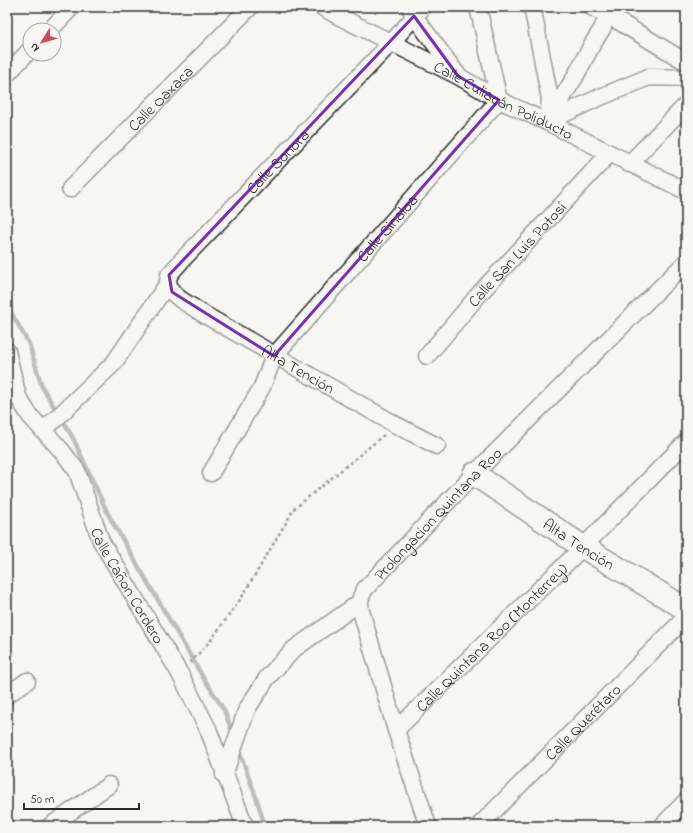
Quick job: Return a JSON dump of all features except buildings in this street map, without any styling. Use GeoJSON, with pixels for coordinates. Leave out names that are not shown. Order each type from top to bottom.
{"type":"FeatureCollection","features":[{"type":"Feature","properties":{"kind":"street"},"geometry":{"type":"LineString","coordinates":[[58,22],[72,7]]}},
{"type":"Feature","properties":{"kind":"street","name":"Calle Oaxaca"},"geometry":{"type":"LineString","coordinates":[[70,189],[250,7]]}},
{"type":"Feature","properties":{"kind":"street","name":"Calle Culiacán Poliducto"},"geometry":{"type":"LineString","coordinates":[[322,7],[336,12],[391,43],[458,76],[499,100],[547,122],[686,191]]}},
{"type":"Feature","properties":{"kind":"street"},"geometry":{"type":"LineString","coordinates":[[478,7],[499,100]]}},
{"type":"Feature","properties":{"kind":"street"},"geometry":{"type":"LineString","coordinates":[[531,7],[550,99],[547,122]]}},
{"type":"Feature","properties":{"kind":"street"},"geometry":{"type":"LineString","coordinates":[[591,7],[609,11],[686,62]]}},
{"type":"Feature","properties":{"kind":"street"},"geometry":{"type":"LineString","coordinates":[[416,10],[458,76]]}},
{"type":"Feature","properties":{"kind":"street","name":"Calle Sonora"},"geometry":{"type":"LineString","coordinates":[[43,431],[114,363],[168,283],[170,276],[183,259],[391,43],[416,10]]}},
{"type":"Feature","properties":{"kind":"street"},"geometry":{"type":"LineString","coordinates":[[547,122],[575,77],[609,11]]}},
{"type":"Feature","properties":{"kind":"street"},"geometry":{"type":"LineString","coordinates":[[7,74],[22,58]]}},
{"type":"Feature","properties":{"kind":"street"},"geometry":{"type":"LineString","coordinates":[[547,122],[598,98],[649,77],[686,78]]}},
{"type":"Feature","properties":{"kind":"street","name":"Calle Sinaloa"},"geometry":{"type":"LineString","coordinates":[[274,356],[499,100]]}},
{"type":"Feature","properties":{"kind":"street"},"geometry":{"type":"LineString","coordinates":[[629,164],[686,105]]}},
{"type":"Feature","properties":{"kind":"street","name":"Calle San Luis Potosí"},"geometry":{"type":"LineString","coordinates":[[427,356],[480,293],[609,154]]}},
{"type":"Feature","properties":{"kind":"street","name":"Prolongacion Quintana Roo"},"geometry":{"type":"LineString","coordinates":[[360,603],[360,596],[365,589],[474,474],[686,262]]}},
{"type":"Feature","properties":{"kind":"street","name":"Alta Tención"},"geometry":{"type":"LineString","coordinates":[[168,283],[172,292],[180,299],[274,356],[396,425],[437,446]]}},
{"type":"Feature","properties":{"kind":"street","name":"Calle Cañon Cordero"},"geometry":{"type":"LineString","coordinates":[[7,351],[18,397],[30,416],[62,451],[77,471],[101,541],[180,674],[208,729],[224,775],[245,826]]}},
{"type":"Feature","properties":{"kind":"street"},"geometry":{"type":"LineString","coordinates":[[212,473],[262,387],[274,356]]}},
{"type":"Feature","properties":{"kind":"street","name":"Calle Quintana Roo (Monterrey)"},"geometry":{"type":"LineString","coordinates":[[396,730],[582,547],[686,442]]}},
{"type":"Feature","properties":{"kind":"street","name":"Alta Tención"},"geometry":{"type":"LineString","coordinates":[[474,474],[582,547],[686,609]]}},
{"type":"Feature","properties":{"kind":"street"},"geometry":{"type":"LineString","coordinates":[[224,775],[246,709],[267,678],[294,649],[360,603],[396,730],[428,826]]}},
{"type":"Feature","properties":{"kind":"street","name":"Calle Querétaro"},"geometry":{"type":"LineString","coordinates":[[479,826],[686,617]]}},
{"type":"Feature","properties":{"kind":"street"},"geometry":{"type":"LineString","coordinates":[[7,695],[27,681]]}},
{"type":"Feature","properties":{"kind":"street"},"geometry":{"type":"LineString","coordinates":[[50,826],[109,785]]}},
{"type":"Feature","properties":{"kind":"street"},"geometry":{"type":"LineString","coordinates":[[662,826],[686,801]]}},
{"type":"Feature","properties":{"kind":"path"},"geometry":{"type":"LineString","coordinates":[[180,674],[211,640],[242,597],[294,509],[396,425]]}},
{"type":"Feature","properties":{"kind":"highlighted area"},"geometry":{"type":"Polygon","coordinates":[[[414,16],[458,76],[499,100],[274,356],[172,292],[169,275],[414,16]]]}},
{"type":"Feature","properties":{"kind":"waterway"},"geometry":{"type":"LineString","coordinates":[[7,305],[29,344],[42,387],[73,438],[109,516],[201,674],[224,710],[233,734]]}},
{"type":"Feature","properties":{"kind":"waterway"},"geometry":{"type":"LineString","coordinates":[[238,748],[265,826]]}}]}
